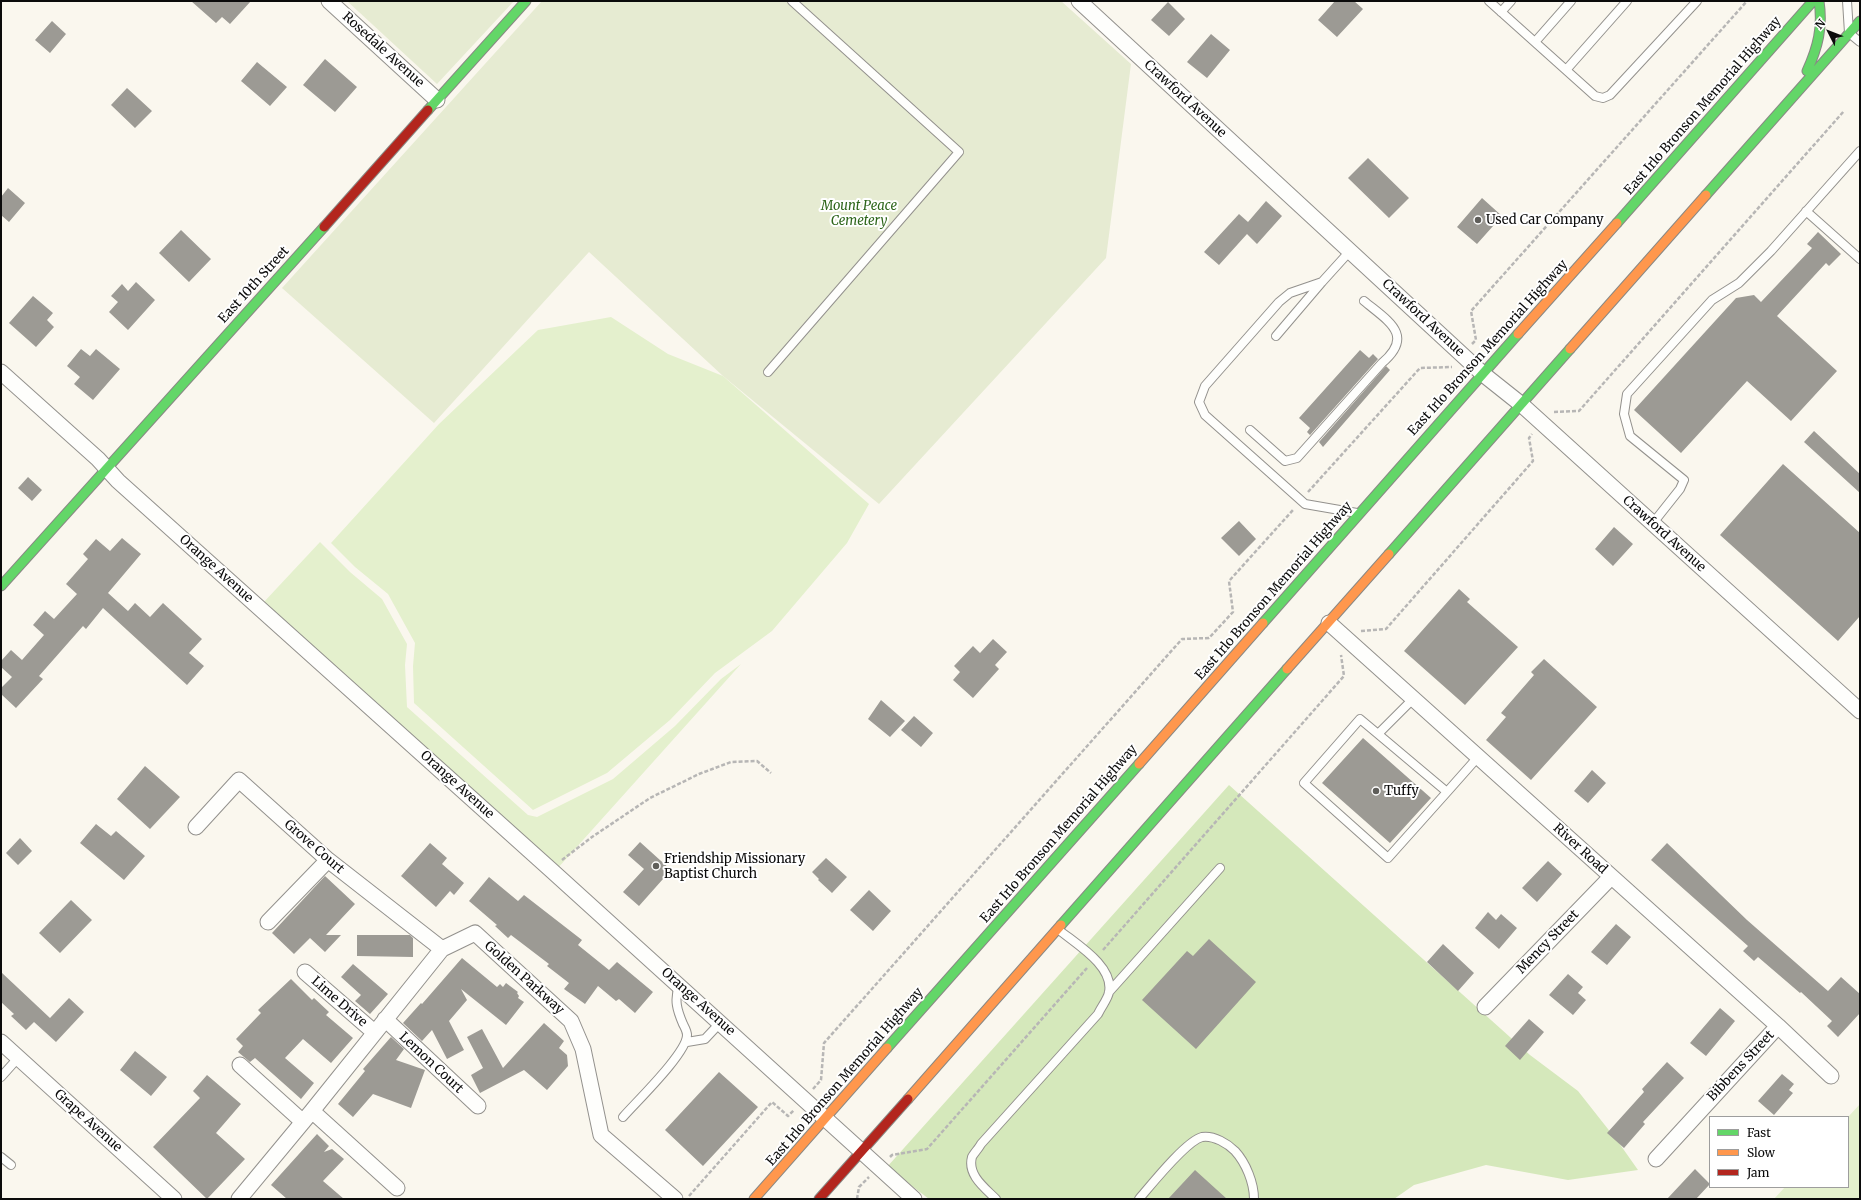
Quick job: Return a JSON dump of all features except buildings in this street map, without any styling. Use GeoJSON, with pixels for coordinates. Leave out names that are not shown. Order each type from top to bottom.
{"type":"FeatureCollection","features":[{"type":"Feature","properties":{"kind":"main road","name":"East 10th Street"},"geometry":{"type":"LineString","coordinates":[[1,586],[526,1]]}},
{"type":"Feature","properties":{"kind":"main road","name":"East Irlo Bronson Memorial Highway"},"geometry":{"type":"LineString","coordinates":[[754,1199],[1813,1]]}},
{"type":"Feature","properties":{"kind":"main road"},"geometry":{"type":"LineString","coordinates":[[1800,89],[1820,42],[1823,19],[1819,1]]}},
{"type":"Feature","properties":{"kind":"main road"},"geometry":{"type":"LineString","coordinates":[[819,1199],[1860,21]]}},
{"type":"Feature","properties":{"kind":"street","name":"Rosedale Avenue"},"geometry":{"type":"LineString","coordinates":[[329,1],[437,100]]}},
{"type":"Feature","properties":{"kind":"street","name":"Crawford Avenue"},"geometry":{"type":"LineString","coordinates":[[1079,1],[1483,374],[1522,404],[1860,711]]}},
{"type":"Feature","properties":{"kind":"street","name":"Orange Avenue"},"geometry":{"type":"LineString","coordinates":[[1,372],[107,468],[124,486],[914,1199]]}},
{"type":"Feature","properties":{"kind":"street","name":"River Road"},"geometry":{"type":"LineString","coordinates":[[1329,622],[1832,1076]]}},
{"type":"Feature","properties":{"kind":"street","name":"Grove Court"},"geometry":{"type":"LineString","coordinates":[[196,827],[239,780],[328,860],[442,949]]}},
{"type":"Feature","properties":{"kind":"street"},"geometry":{"type":"LineString","coordinates":[[268,922],[328,860]]}},
{"type":"Feature","properties":{"kind":"street","name":"Mency Street"},"geometry":{"type":"LineString","coordinates":[[1485,1007],[1611,877]]}},
{"type":"Feature","properties":{"kind":"street","name":"Golden Parkway"},"geometry":{"type":"LineString","coordinates":[[239,1199],[308,1117],[374,1032],[442,949],[475,933],[571,1021],[583,1049],[601,1135],[675,1199]]}},
{"type":"Feature","properties":{"kind":"street","name":"Lime Drive"},"geometry":{"type":"LineString","coordinates":[[305,972],[374,1032]]}},
{"type":"Feature","properties":{"kind":"street","name":"Lemon Court"},"geometry":{"type":"LineString","coordinates":[[385,1019],[478,1106]]}},
{"type":"Feature","properties":{"kind":"street","name":"Bibbens Street"},"geometry":{"type":"LineString","coordinates":[[1656,1159],[1778,1026]]}},
{"type":"Feature","properties":{"kind":"street","name":"Grape Avenue"},"geometry":{"type":"LineString","coordinates":[[1,1042],[174,1199]]}},
{"type":"Feature","properties":{"kind":"street"},"geometry":{"type":"LineString","coordinates":[[240,1065],[397,1188]]}},
{"type":"Feature","properties":{"kind":"lane"},"geometry":{"type":"LineString","coordinates":[[768,372],[959,152],[792,1]]}},
{"type":"Feature","properties":{"kind":"lane"},"geometry":{"type":"LineString","coordinates":[[1489,1],[1595,96],[1603,98],[1610,95],[1697,1]]}},
{"type":"Feature","properties":{"kind":"lane"},"geometry":{"type":"LineString","coordinates":[[1501,12],[1511,1]]}},
{"type":"Feature","properties":{"kind":"lane"},"geometry":{"type":"LineString","coordinates":[[1534,42],[1571,1]]}},
{"type":"Feature","properties":{"kind":"lane"},"geometry":{"type":"LineString","coordinates":[[1566,70],[1627,1]]}},
{"type":"Feature","properties":{"kind":"lane"},"geometry":{"type":"LineString","coordinates":[[1847,1],[1850,33],[1860,42]]}},
{"type":"Feature","properties":{"kind":"lane"},"geometry":{"type":"LineString","coordinates":[[1653,523],[1680,489],[1684,480],[1630,436],[1624,414],[1627,394],[1712,300],[1739,283],[1860,151]]}},
{"type":"Feature","properties":{"kind":"lane"},"geometry":{"type":"LineString","coordinates":[[1806,211],[1860,259]]}},
{"type":"Feature","properties":{"kind":"lane"},"geometry":{"type":"LineString","coordinates":[[1276,336],[1350,251]]}},
{"type":"Feature","properties":{"kind":"lane"},"geometry":{"type":"LineString","coordinates":[[1322,282],[1290,293],[1278,302],[1205,386],[1199,402],[1205,415],[1305,504],[1359,514]]}},
{"type":"Feature","properties":{"kind":"lane"},"geometry":{"type":"LineString","coordinates":[[1250,430],[1285,461],[1297,458],[1382,363],[1392,354],[1398,342],[1398,335],[1389,322],[1364,301]]}},
{"type":"Feature","properties":{"kind":"lane"},"geometry":{"type":"LineString","coordinates":[[1378,734],[1414,698]]}},
{"type":"Feature","properties":{"kind":"lane"},"geometry":{"type":"LineString","coordinates":[[1447,792],[1360,719],[1304,783],[1388,858],[1447,792],[1478,757]]}},
{"type":"Feature","properties":{"kind":"lane"},"geometry":{"type":"LineString","coordinates":[[996,1199],[978,1182],[972,1170],[972,1157],[981,1144],[1098,1014],[1109,992],[1220,868]]}},
{"type":"Feature","properties":{"kind":"lane"},"geometry":{"type":"LineString","coordinates":[[1058,929],[1094,960],[1107,974],[1109,992]]}},
{"type":"Feature","properties":{"kind":"lane"},"geometry":{"type":"LineString","coordinates":[[623,1117],[679,1055],[687,1042],[687,1034],[676,1003],[676,994],[679,986]]}},
{"type":"Feature","properties":{"kind":"lane"},"geometry":{"type":"LineString","coordinates":[[687,1042],[705,1039],[720,1023]]}},
{"type":"Feature","properties":{"kind":"lane"},"geometry":{"type":"LineString","coordinates":[[1,1077],[18,1058]]}},
{"type":"Feature","properties":{"kind":"lane"},"geometry":{"type":"LineString","coordinates":[[1139,1199],[1187,1146],[1202,1137],[1214,1139],[1230,1145],[1238,1154],[1254,1189],[1254,1199]]}},
{"type":"Feature","properties":{"kind":"lane"},"geometry":{"type":"LineString","coordinates":[[1,1157],[11,1165]]}},
{"type":"Feature","properties":{"kind":"path"},"geometry":{"type":"LineString","coordinates":[[686,1199],[772,1102],[788,1116],[822,1080],[824,1043],[1182,639],[1209,638],[1232,612],[1229,581],[1420,368],[1452,367],[1463,355],[1476,340],[1471,311],[1747,1]]}},
{"type":"Feature","properties":{"kind":"path"},"geometry":{"type":"LineString","coordinates":[[857,1199],[859,1187],[892,1155],[927,1149],[1344,676],[1340,652],[1360,631],[1386,629],[1483,520],[1533,460],[1529,438],[1542,423],[1552,412],[1579,411],[1844,111]]}},
{"type":"Feature","properties":{"kind":"path"},"geometry":{"type":"LineString","coordinates":[[550,869],[592,837],[650,798],[699,774],[732,762],[757,761],[770,773]]}},
{"type":"Feature","properties":{"kind":"green space"},"geometry":{"type":"Polygon","coordinates":[[[347,1],[514,1],[437,84],[347,1]]]}},
{"type":"Feature","properties":{"kind":"green space","name":"Mount Peace Cemetery"},"geometry":{"type":"Polygon","coordinates":[[[542,1],[1061,1],[1131,64],[1106,258],[879,504],[723,376],[589,252],[434,423],[282,288],[542,1]]]}},
{"type":"Feature","properties":{"kind":"green space"},"geometry":{"type":"Polygon","coordinates":[[[611,317],[668,354],[723,376],[869,504],[847,543],[772,631],[715,673],[670,720],[607,773],[533,810],[414,703],[413,666],[415,643],[388,594],[355,567],[331,543],[439,424],[538,330],[611,317]]]}},
{"type":"Feature","properties":{"kind":"green space"},"geometry":{"type":"Polygon","coordinates":[[[320,542],[350,572],[382,599],[407,644],[405,665],[407,707],[528,815],[537,817],[613,779],[675,726],[721,679],[741,664],[557,869],[263,603],[320,542]]]}},
{"type":"Feature","properties":{"kind":"green space"},"geometry":{"type":"Polygon","coordinates":[[[1229,785],[1530,1055],[1578,1091],[1638,1170],[1568,1180],[1486,1165],[1414,1185],[1394,1199],[929,1199],[887,1167],[1229,785]]]}},
{"type":"Feature","properties":{"kind":"green space"},"geometry":{"type":"Polygon","coordinates":[[[1860,1104],[1860,1199],[1774,1199],[1784,1188],[1849,1188],[1849,1116],[1860,1104]]]}},
{"type":"Feature","properties":{"kind":"traffic: fast"},"geometry":{"type":"LineString","coordinates":[[428,110],[526,1]]}},
{"type":"Feature","properties":{"kind":"traffic: fast"},"geometry":{"type":"LineString","coordinates":[[1617,223],[1813,1]]}},
{"type":"Feature","properties":{"kind":"traffic: fast"},"geometry":{"type":"LineString","coordinates":[[1807,71],[1819,37],[1819,1]]}},
{"type":"Feature","properties":{"kind":"traffic: fast"},"geometry":{"type":"LineString","coordinates":[[1706,195],[1860,21]]}},
{"type":"Feature","properties":{"kind":"traffic: fast"},"geometry":{"type":"LineString","coordinates":[[1,586],[324,227]]}},
{"type":"Feature","properties":{"kind":"traffic: fast"},"geometry":{"type":"LineString","coordinates":[[1263,623],[1518,334]]}},
{"type":"Feature","properties":{"kind":"traffic: fast"},"geometry":{"type":"LineString","coordinates":[[1389,554],[1570,349]]}},
{"type":"Feature","properties":{"kind":"traffic: fast"},"geometry":{"type":"LineString","coordinates":[[1061,925],[1287,669]]}},
{"type":"Feature","properties":{"kind":"traffic: fast"},"geometry":{"type":"LineString","coordinates":[[887,1048],[1139,764]]}},
{"type":"Feature","properties":{"kind":"traffic: slow"},"geometry":{"type":"LineString","coordinates":[[1570,349],[1706,195]]}},
{"type":"Feature","properties":{"kind":"traffic: slow"},"geometry":{"type":"LineString","coordinates":[[1518,334],[1617,223]]}},
{"type":"Feature","properties":{"kind":"traffic: slow"},"geometry":{"type":"LineString","coordinates":[[1287,669],[1389,554]]}},
{"type":"Feature","properties":{"kind":"traffic: slow"},"geometry":{"type":"LineString","coordinates":[[1139,764],[1263,623]]}},
{"type":"Feature","properties":{"kind":"traffic: slow"},"geometry":{"type":"LineString","coordinates":[[908,1099],[1061,925]]}},
{"type":"Feature","properties":{"kind":"traffic: slow"},"geometry":{"type":"LineString","coordinates":[[754,1199],[887,1048]]}},
{"type":"Feature","properties":{"kind":"traffic: jam"},"geometry":{"type":"LineString","coordinates":[[324,227],[428,110]]}},
{"type":"Feature","properties":{"kind":"traffic: jam"},"geometry":{"type":"LineString","coordinates":[[819,1199],[908,1099]]}},
{"type":"Feature","properties":{"kind":"place","name":"Used Car Company"},"geometry":{"type":"Point","coordinates":[1478,220]}},
{"type":"Feature","properties":{"kind":"place","name":"Tuffy"},"geometry":{"type":"Point","coordinates":[1376,791]}},
{"type":"Feature","properties":{"kind":"place","name":"Friendship Missionary Baptist Church"},"geometry":{"type":"Point","coordinates":[656,866]}}]}
